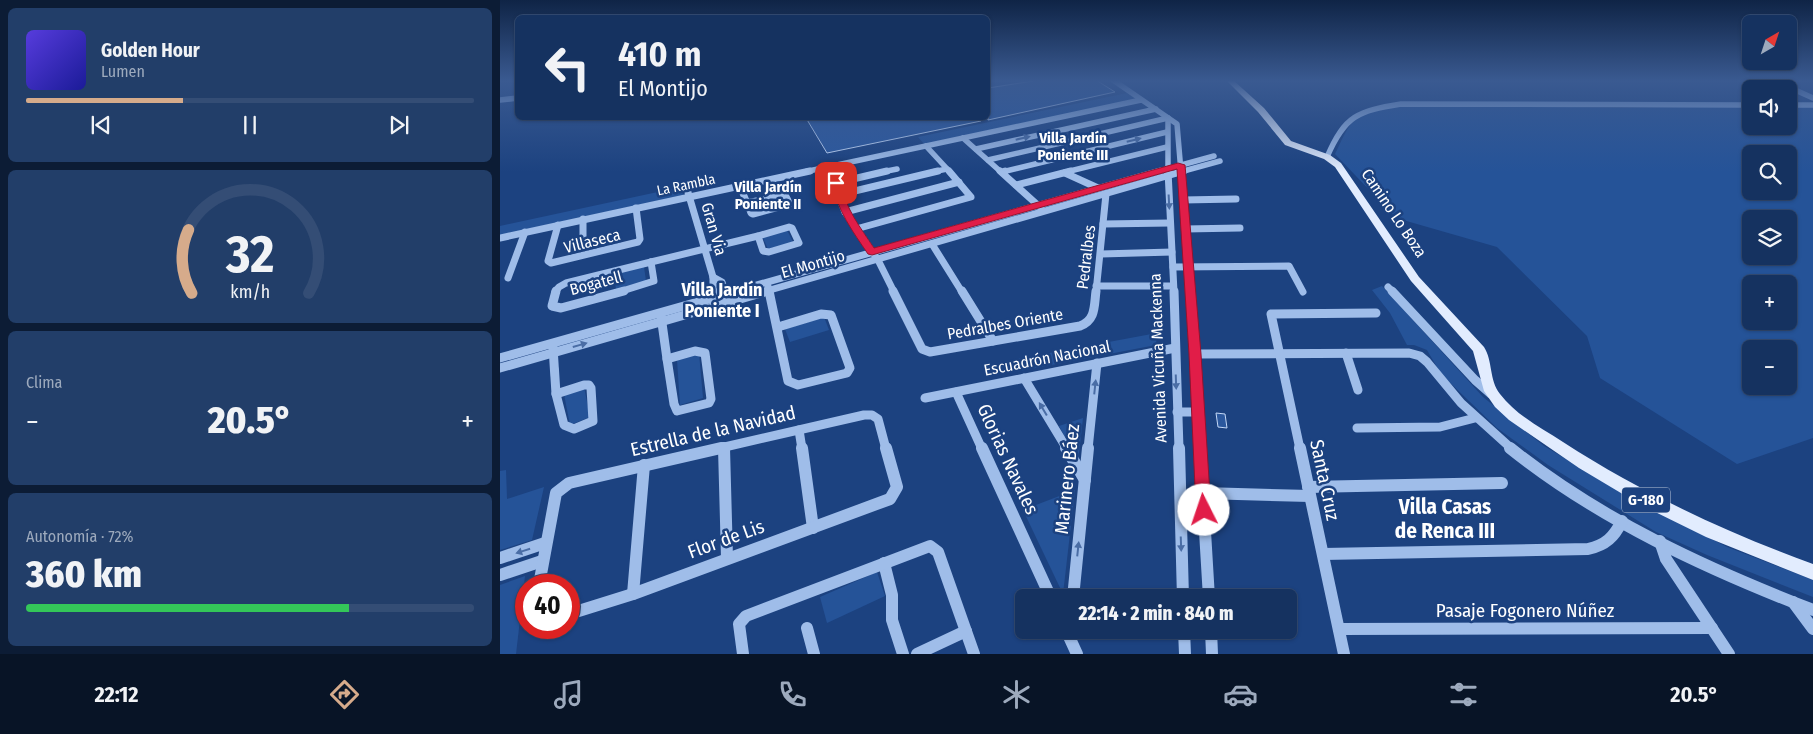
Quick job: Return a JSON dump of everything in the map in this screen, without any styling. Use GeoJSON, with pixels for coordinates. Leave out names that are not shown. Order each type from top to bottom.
{"type":"FeatureCollection","features":[{"type":"Feature","properties":{"kind":"main road","name":"Camino Lo Boza"},"geometry":{"type":"LineString","coordinates":[[1261,111],[1285,140],[1294,146],[1327,157],[1338,165],[1415,279],[1478,350],[1484,360],[1487,384],[1495,397],[1525,424],[1550,442],[1631,492],[1717,534],[1813,572]]}},
{"type":"Feature","properties":{"kind":"street","name":"La Rambla"},"geometry":{"type":"LineString","coordinates":[[500,238],[636,208],[689,192],[740,186],[1092,111]]}},
{"type":"Feature","properties":{"kind":"street"},"geometry":{"type":"LineString","coordinates":[[976,149],[1149,111]]}},
{"type":"Feature","properties":{"kind":"street"},"geometry":{"type":"LineString","coordinates":[[1158,111],[1177,124],[1193,321],[1208,589]]}},
{"type":"Feature","properties":{"kind":"street"},"geometry":{"type":"LineString","coordinates":[[1327,157],[1332,144],[1347,121],[1359,113],[1371,111]]}},
{"type":"Feature","properties":{"kind":"street"},"geometry":{"type":"LineString","coordinates":[[988,160],[1168,118]]}},
{"type":"Feature","properties":{"kind":"street","name":"Avenida Vicuña Mackenna"},"geometry":{"type":"LineString","coordinates":[[1168,118],[1167,147],[1175,321],[1183,589]]}},
{"type":"Feature","properties":{"kind":"street"},"geometry":{"type":"LineString","coordinates":[[1002,172],[1167,132]]}},
{"type":"Feature","properties":{"kind":"street"},"geometry":{"type":"LineString","coordinates":[[963,138],[1046,211]]}},
{"type":"Feature","properties":{"kind":"street"},"geometry":{"type":"LineString","coordinates":[[856,229],[971,197],[926,146]]}},
{"type":"Feature","properties":{"kind":"street"},"geometry":{"type":"LineString","coordinates":[[1016,185],[1167,147]]}},
{"type":"Feature","properties":{"kind":"street"},"geometry":{"type":"LineString","coordinates":[[887,154],[906,178]]}},
{"type":"Feature","properties":{"kind":"street","name":"El Montijo"},"geometry":{"type":"LineString","coordinates":[[500,368],[553,348],[768,286],[872,252],[1098,188],[1181,169],[1217,158]]}},
{"type":"Feature","properties":{"kind":"street"},"geometry":{"type":"LineString","coordinates":[[832,166],[838,195],[846,212],[878,260]]}},
{"type":"Feature","properties":{"kind":"street"},"geometry":{"type":"LineString","coordinates":[[836,183],[898,169]]}},
{"type":"Feature","properties":{"kind":"street"},"geometry":{"type":"LineString","coordinates":[[838,195],[947,169]]}},
{"type":"Feature","properties":{"kind":"street","name":"El Montijo"},"geometry":{"type":"LineString","coordinates":[[768,286],[878,260],[1106,194],[1168,172]]}},
{"type":"Feature","properties":{"kind":"street"},"geometry":{"type":"LineString","coordinates":[[1065,173],[1098,188]]}},
{"type":"Feature","properties":{"kind":"street"},"geometry":{"type":"LineString","coordinates":[[846,212],[959,182]]}},
{"type":"Feature","properties":{"kind":"street"},"geometry":{"type":"LineString","coordinates":[[740,186],[747,203],[753,214],[790,204],[785,195],[747,203]]}},
{"type":"Feature","properties":{"kind":"street","name":"Gran Via"},"geometry":{"type":"LineString","coordinates":[[689,192],[713,277],[711,284],[715,301]]}},
{"type":"Feature","properties":{"kind":"street","name":"Pedralbes"},"geometry":{"type":"LineString","coordinates":[[1088,322],[1092,318],[1101,254],[1106,194]]}},
{"type":"Feature","properties":{"kind":"street"},"geometry":{"type":"LineString","coordinates":[[1183,200],[1236,199]]}},
{"type":"Feature","properties":{"kind":"street","name":"Villaseca"},"geometry":{"type":"LineString","coordinates":[[558,225],[548,261],[551,263],[638,242],[640,239],[636,208]]}},
{"type":"Feature","properties":{"kind":"street"},"geometry":{"type":"LineString","coordinates":[[583,240],[584,219]]}},
{"type":"Feature","properties":{"kind":"street"},"geometry":{"type":"LineString","coordinates":[[1103,224],[1170,223]]}},
{"type":"Feature","properties":{"kind":"street","name":"Bogatell"},"geometry":{"type":"LineString","coordinates":[[651,262],[655,278],[654,281],[646,286],[561,308],[552,306],[556,289],[560,286],[651,262],[789,228],[792,228],[799,243],[765,252],[758,236]]}},
{"type":"Feature","properties":{"kind":"street"},"geometry":{"type":"LineString","coordinates":[[1185,229],[1240,228]]}},
{"type":"Feature","properties":{"kind":"street"},"geometry":{"type":"LineString","coordinates":[[508,278],[525,232]]}},
{"type":"Feature","properties":{"kind":"street"},"geometry":{"type":"LineString","coordinates":[[932,244],[993,341]]}},
{"type":"Feature","properties":{"kind":"street"},"geometry":{"type":"LineString","coordinates":[[1101,254],[1172,252]]}},
{"type":"Feature","properties":{"kind":"street","name":"Pedralbes Oriente"},"geometry":{"type":"LineString","coordinates":[[878,260],[922,349],[927,352],[1080,326],[1088,322]]}},
{"type":"Feature","properties":{"kind":"street"},"geometry":{"type":"LineString","coordinates":[[1172,268],[1289,266],[1303,292]]}},
{"type":"Feature","properties":{"kind":"street","name":"Gran Via"},"geometry":{"type":"LineString","coordinates":[[713,277],[722,282],[728,298]]}},
{"type":"Feature","properties":{"kind":"street"},"geometry":{"type":"LineString","coordinates":[[768,286],[788,381],[798,385],[847,373],[850,368],[831,314],[828,313],[778,327]]}},
{"type":"Feature","properties":{"kind":"street"},"geometry":{"type":"LineString","coordinates":[[1096,286],[1173,286]]}},
{"type":"Feature","properties":{"kind":"street","name":"Camino Lo Boza"},"geometry":{"type":"LineString","coordinates":[[1388,287],[1475,380],[1495,397]]}},
{"type":"Feature","properties":{"kind":"street","name":"Santa Cruz"},"geometry":{"type":"LineString","coordinates":[[1344,654],[1271,314],[1376,312]]}},
{"type":"Feature","properties":{"kind":"street"},"geometry":{"type":"LineString","coordinates":[[661,317],[667,359],[674,404],[677,410],[689,410],[708,403],[711,399],[704,353],[695,351],[667,359]]}},
{"type":"Feature","properties":{"kind":"street"},"geometry":{"type":"LineString","coordinates":[[1175,321],[1193,321]]}},
{"type":"Feature","properties":{"kind":"street"},"geometry":{"type":"LineString","coordinates":[[553,348],[556,394],[564,425],[574,429],[593,421],[594,415],[589,385],[556,394]]}},
{"type":"Feature","properties":{"kind":"street","name":"El Montijo"},"geometry":{"type":"LineString","coordinates":[[500,358],[553,348]]}},
{"type":"Feature","properties":{"kind":"street","name":"Escuadrón Nacional"},"geometry":{"type":"LineString","coordinates":[[925,398],[1175,348]]}},
{"type":"Feature","properties":{"kind":"street"},"geometry":{"type":"LineString","coordinates":[[1346,353],[1358,390]]}},
{"type":"Feature","properties":{"kind":"street"},"geometry":{"type":"LineString","coordinates":[[1195,354],[1409,353],[1421,357],[1475,418],[1536,467],[1622,521],[1660,541],[1722,572],[1813,610]]}},
{"type":"Feature","properties":{"kind":"street","name":"Marinero Báez"},"geometry":{"type":"LineString","coordinates":[[1074,589],[1098,363]]}},
{"type":"Feature","properties":{"kind":"street"},"geometry":{"type":"LineString","coordinates":[[1024,378],[1085,481]]}},
{"type":"Feature","properties":{"kind":"street","name":"Glorias Navales"},"geometry":{"type":"LineString","coordinates":[[956,392],[1047,589]]}},
{"type":"Feature","properties":{"kind":"street"},"geometry":{"type":"LineString","coordinates":[[1177,412],[1197,412]]}},
{"type":"Feature","properties":{"kind":"street","name":"Estrella de la Navidad"},"geometry":{"type":"LineString","coordinates":[[546,543],[556,493],[563,486],[576,480],[864,415],[872,415],[878,419],[897,487],[894,495]]}},
{"type":"Feature","properties":{"kind":"street"},"geometry":{"type":"LineString","coordinates":[[1357,428],[1440,427],[1475,418]]}},
{"type":"Feature","properties":{"kind":"street"},"geometry":{"type":"LineString","coordinates":[[799,430],[813,528]]}},
{"type":"Feature","properties":{"kind":"street"},"geometry":{"type":"LineString","coordinates":[[724,447],[727,558]]}},
{"type":"Feature","properties":{"kind":"street"},"geometry":{"type":"LineString","coordinates":[[633,594],[644,465]]}},
{"type":"Feature","properties":{"kind":"street"},"geometry":{"type":"LineString","coordinates":[[1203,493],[1309,492],[1502,483]]}},
{"type":"Feature","properties":{"kind":"street","name":"Flor de Lis"},"geometry":{"type":"LineString","coordinates":[[580,611],[633,594],[727,558],[884,503],[894,495]]}},
{"type":"Feature","properties":{"kind":"street"},"geometry":{"type":"LineString","coordinates":[[1323,554],[1588,549],[1599,547],[1614,537],[1622,521]]}},
{"type":"Feature","properties":{"kind":"street"},"geometry":{"type":"LineString","coordinates":[[1660,541],[1666,559],[1729,654]]}},
{"type":"Feature","properties":{"kind":"street"},"geometry":{"type":"LineString","coordinates":[[500,558],[546,543]]}},
{"type":"Feature","properties":{"kind":"street"},"geometry":{"type":"LineString","coordinates":[[540,574],[546,543]]}},
{"type":"Feature","properties":{"kind":"street"},"geometry":{"type":"LineString","coordinates":[[743,654],[739,624],[746,616],[926,546],[936,549],[974,654]]}},
{"type":"Feature","properties":{"kind":"street"},"geometry":{"type":"LineString","coordinates":[[500,575],[542,561]]}},
{"type":"Feature","properties":{"kind":"street"},"geometry":{"type":"LineString","coordinates":[[884,563],[892,595],[892,620],[904,654]]}},
{"type":"Feature","properties":{"kind":"street"},"geometry":{"type":"LineString","coordinates":[[1793,602],[1813,629]]}},
{"type":"Feature","properties":{"kind":"street"},"geometry":{"type":"LineString","coordinates":[[807,628],[814,654]]}},
{"type":"Feature","properties":{"kind":"street","name":"Pasaje Fogonero Núñez"},"geometry":{"type":"LineString","coordinates":[[1339,630],[1712,628]]}},
{"type":"Feature","properties":{"kind":"street"},"geometry":{"type":"LineString","coordinates":[[917,654],[966,631]]}},
{"type":"Feature","properties":{"kind":"street"},"geometry":{"type":"LineString","coordinates":[[1071,639],[1077,654]]}},
{"type":"Feature","properties":{"kind":"street"},"geometry":{"type":"LineString","coordinates":[[1184,639],[1185,654]]}},
{"type":"Feature","properties":{"kind":"street"},"geometry":{"type":"LineString","coordinates":[[1211,639],[1212,654]]}},
{"type":"Feature","properties":{"kind":"shaded area"},"geometry":{"type":"Polygon","coordinates":[[[1044,111],[1082,111],[924,144],[918,137],[1044,111]]]}},
{"type":"Feature","properties":{"kind":"shaded area"},"geometry":{"type":"Polygon","coordinates":[[[1374,111],[1742,111],[1742,135],[1797,135],[1797,111],[1813,111],[1813,438],[1737,464],[1600,378],[1587,336],[1497,247],[1396,218],[1335,154],[1347,130],[1359,117],[1374,111]]]}},
{"type":"Feature","properties":{"kind":"shaded area"},"geometry":{"type":"Polygon","coordinates":[[[681,187],[683,195],[500,235],[500,226],[681,187]]]}},
{"type":"Feature","properties":{"kind":"shaded area"},"geometry":{"type":"Polygon","coordinates":[[[787,230],[793,242],[768,249],[762,236],[787,230]]]}},
{"type":"Feature","properties":{"kind":"shaded area"},"geometry":{"type":"Polygon","coordinates":[[[644,267],[646,281],[616,289],[614,274],[644,267]]]}},
{"type":"Feature","properties":{"kind":"shaded area"},"geometry":{"type":"Polygon","coordinates":[[[1382,286],[1483,397],[1544,446],[1634,499],[1727,547],[1813,580],[1813,597],[1707,555],[1656,532],[1548,465],[1497,428],[1441,374],[1427,350],[1414,345],[1407,345],[1390,313],[1372,290],[1382,286]]]}},
{"type":"Feature","properties":{"kind":"shaded area"},"geometry":{"type":"Polygon","coordinates":[[[824,317],[829,330],[790,342],[785,329],[824,317]]]}},
{"type":"Feature","properties":{"kind":"shaded area"},"geometry":{"type":"Polygon","coordinates":[[[1157,333],[1156,345],[1010,373],[1007,361],[1157,333]]]}},
{"type":"Feature","properties":{"kind":"shaded area"},"geometry":{"type":"Polygon","coordinates":[[[699,353],[703,398],[680,405],[677,359],[699,353]]]}},
{"type":"Feature","properties":{"kind":"shaded area"},"geometry":{"type":"Polygon","coordinates":[[[584,387],[590,417],[570,425],[564,394],[584,387]]]}},
{"type":"Feature","properties":{"kind":"shaded area"},"geometry":{"type":"Polygon","coordinates":[[[1083,418],[1078,462],[1059,426],[1083,418]]]}},
{"type":"Feature","properties":{"kind":"shaded area"},"geometry":{"type":"Polygon","coordinates":[[[506,470],[507,499],[544,487],[532,540],[500,550],[500,471],[506,470]]]}},
{"type":"Feature","properties":{"kind":"shaded area"},"geometry":{"type":"Polygon","coordinates":[[[1075,490],[1064,589],[1061,589],[1023,510],[1075,490]]]}},
{"type":"Feature","properties":{"kind":"shaded area"},"geometry":{"type":"Polygon","coordinates":[[[877,572],[885,596],[827,623],[820,597],[877,572]]]}},
{"type":"Feature","properties":{"kind":"shaded area"},"geometry":{"type":"Polygon","coordinates":[[[515,580],[515,639],[518,639],[516,654],[500,654],[500,585],[515,580]]]}},
{"type":"Feature","properties":{"kind":"building"},"geometry":{"type":"Polygon","coordinates":[[[990,111],[1031,111],[990,120],[990,111]]]}},
{"type":"Feature","properties":{"kind":"building"},"geometry":{"type":"Polygon","coordinates":[[[807,120],[981,120],[981,121],[827,153],[807,120]]]}},
{"type":"Feature","properties":{"kind":"building"},"geometry":{"type":"Polygon","coordinates":[[[1216,413],[1225,414],[1227,428],[1218,427],[1216,413]]]}},
{"type":"Feature","properties":{"kind":"district","name":"Villa Jardín Poniente III"},"geometry":{"type":"Point","coordinates":[1073,146]}},
{"type":"Feature","properties":{"kind":"district","name":"Villa Jardín Poniente II"},"geometry":{"type":"Point","coordinates":[768,196]}},
{"type":"Feature","properties":{"kind":"district","name":"Villa Jardín Poniente I"},"geometry":{"type":"Point","coordinates":[722,300]}},
{"type":"Feature","properties":{"kind":"district","name":"Villa Casas de Renca III"},"geometry":{"type":"Point","coordinates":[1445,519]}},
{"type":"Feature","properties":{"kind":"route"},"geometry":{"type":"LineString","coordinates":[[836,183],[838,195],[846,212],[872,252],[1181,165],[1204,510]]}}]}
